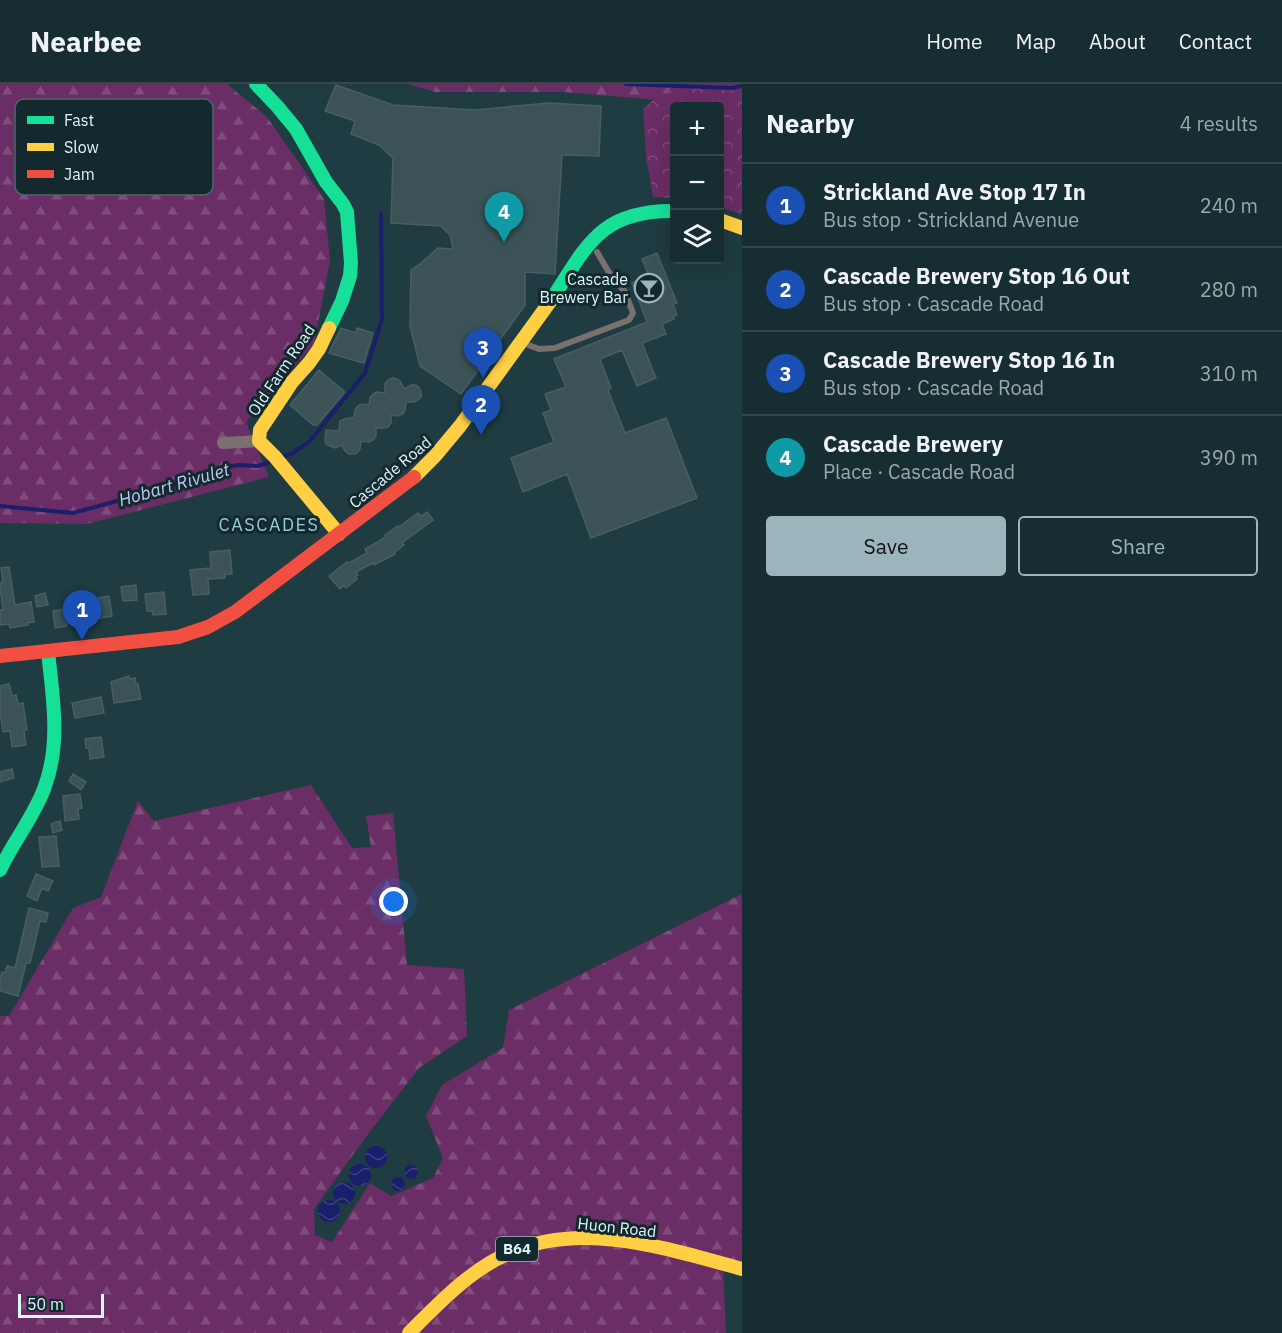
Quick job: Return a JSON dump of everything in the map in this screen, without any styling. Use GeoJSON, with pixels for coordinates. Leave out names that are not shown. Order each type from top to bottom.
{"type":"FeatureCollection","features":[{"type":"Feature","properties":{"kind":"street","name":"Old Farm Road"},"geometry":{"type":"LineString","coordinates":[[256,84],[271,98],[297,130],[333,194],[345,206],[347,212],[351,252],[350,276],[346,290],[319,349],[292,382],[260,430],[259,441],[339,534]]}},
{"type":"Feature","properties":{"kind":"street","name":"Cascade Road"},"geometry":{"type":"LineString","coordinates":[[0,656],[166,639],[198,632],[220,622],[417,475],[440,453],[600,232],[619,220],[633,215],[670,211]]}},
{"type":"Feature","properties":{"kind":"street"},"geometry":{"type":"LineString","coordinates":[[724,221],[742,228]]}},
{"type":"Feature","properties":{"kind":"street"},"geometry":{"type":"LineString","coordinates":[[223,443],[259,441]]}},
{"type":"Feature","properties":{"kind":"street"},"geometry":{"type":"LineString","coordinates":[[0,870],[34,810],[50,774],[55,744],[55,723],[48,652]]}},
{"type":"Feature","properties":{"kind":"street","name":"Huon Road"},"geometry":{"type":"LineString","coordinates":[[409,1333],[455,1289],[485,1266],[510,1252],[540,1242],[570,1238],[622,1242],[653,1247],[742,1269]]}},
{"type":"Feature","properties":{"kind":"lane"},"geometry":{"type":"LineString","coordinates":[[522,342],[539,349],[555,348],[629,320],[633,313],[628,298],[597,252]]}},
{"type":"Feature","properties":{"kind":"green space"},"geometry":{"type":"Polygon","coordinates":[[[0,84],[227,84],[267,117],[324,199],[330,260],[314,344],[246,422],[269,477],[87,524],[0,523],[0,84]]]}},
{"type":"Feature","properties":{"kind":"green space"},"geometry":{"type":"Polygon","coordinates":[[[408,84],[742,84],[742,107],[724,105],[724,102],[682,102],[563,92],[435,92],[408,84]]]}},
{"type":"Feature","properties":{"kind":"green space"},"geometry":{"type":"Polygon","coordinates":[[[712,84],[742,85],[742,214],[724,208],[724,102],[670,102],[670,198],[653,197],[646,156],[643,109],[659,95],[712,84]]]}},
{"type":"Feature","properties":{"kind":"green space"},"geometry":{"type":"Polygon","coordinates":[[[311,785],[352,848],[371,847],[366,816],[393,813],[407,965],[464,969],[467,1036],[419,1068],[314,1209],[315,1235],[332,1242],[370,1183],[391,1196],[433,1178],[443,1158],[426,1116],[442,1085],[503,1048],[509,1010],[742,894],[742,1269],[723,1264],[726,1333],[0,1333],[0,1016],[9,1016],[73,908],[101,897],[138,801],[154,821],[311,785]]]}},
{"type":"Feature","properties":{"kind":"water"},"geometry":{"type":"Polygon","coordinates":[[[376,1146],[384,1149],[387,1157],[384,1165],[376,1168],[368,1165],[365,1157],[368,1149],[376,1146]]]}},
{"type":"Feature","properties":{"kind":"water"},"geometry":{"type":"Polygon","coordinates":[[[360,1164],[368,1167],[371,1175],[368,1183],[360,1186],[352,1183],[349,1175],[352,1167],[360,1164]]]}},
{"type":"Feature","properties":{"kind":"water"},"geometry":{"type":"Polygon","coordinates":[[[411,1165],[416,1167],[418,1172],[416,1177],[411,1179],[406,1177],[404,1172],[406,1167],[411,1165]]]}},
{"type":"Feature","properties":{"kind":"water"},"geometry":{"type":"Polygon","coordinates":[[[395,1177],[401,1177],[405,1184],[401,1191],[395,1191],[391,1187],[391,1181],[395,1177]]]}},
{"type":"Feature","properties":{"kind":"water"},"geometry":{"type":"Polygon","coordinates":[[[344,1182],[352,1185],[355,1193],[352,1201],[344,1204],[336,1201],[333,1193],[336,1185],[344,1182]]]}},
{"type":"Feature","properties":{"kind":"water"},"geometry":{"type":"Polygon","coordinates":[[[329,1200],[337,1203],[340,1211],[337,1219],[329,1222],[321,1219],[318,1211],[321,1203],[329,1200]]]}},
{"type":"Feature","properties":{"kind":"building"},"geometry":{"type":"Polygon","coordinates":[[[336,85],[393,105],[474,110],[549,103],[601,106],[599,156],[562,155],[555,274],[525,272],[525,305],[461,394],[420,366],[410,326],[411,270],[438,248],[453,249],[450,235],[441,226],[391,223],[393,158],[379,145],[351,134],[355,121],[325,111],[336,85]]]}},
{"type":"Feature","properties":{"kind":"building"},"geometry":{"type":"Polygon","coordinates":[[[657,253],[677,303],[673,304],[677,315],[673,316],[674,319],[662,324],[666,334],[642,343],[656,378],[637,386],[622,350],[600,359],[611,388],[608,390],[625,433],[666,418],[697,498],[591,538],[567,474],[523,492],[511,458],[554,442],[543,413],[551,410],[545,394],[566,387],[554,359],[647,322],[632,283],[649,276],[642,259],[657,253]]]}},
{"type":"Feature","properties":{"kind":"building"},"geometry":{"type":"Polygon","coordinates":[[[341,328],[356,333],[357,328],[373,333],[364,363],[329,353],[341,328]]]}},
{"type":"Feature","properties":{"kind":"building"},"geometry":{"type":"Polygon","coordinates":[[[319,370],[345,392],[317,425],[313,425],[290,405],[319,370]]]}},
{"type":"Feature","properties":{"kind":"building"},"geometry":{"type":"Polygon","coordinates":[[[392,378],[400,381],[404,389],[416,385],[421,392],[421,397],[414,402],[406,402],[403,414],[391,415],[391,423],[388,427],[376,428],[376,436],[373,440],[361,441],[357,453],[349,454],[342,445],[335,448],[327,445],[326,430],[339,431],[340,421],[354,418],[358,406],[369,405],[373,394],[385,393],[385,384],[392,378]]]}},
{"type":"Feature","properties":{"kind":"building"},"geometry":{"type":"Polygon","coordinates":[[[427,512],[433,520],[402,543],[404,545],[395,554],[356,572],[357,579],[346,588],[344,585],[340,589],[329,576],[347,562],[367,553],[365,549],[386,537],[385,535],[398,526],[418,513],[421,516],[427,512]]]}},
{"type":"Feature","properties":{"kind":"building"},"geometry":{"type":"Polygon","coordinates":[[[230,550],[232,574],[225,574],[225,578],[208,579],[209,594],[193,595],[190,570],[211,568],[210,552],[230,550]]]}},
{"type":"Feature","properties":{"kind":"building"},"geometry":{"type":"Polygon","coordinates":[[[9,567],[15,605],[31,602],[34,622],[27,623],[28,625],[10,628],[9,624],[0,625],[0,610],[3,610],[0,586],[3,582],[1,568],[9,567]]]}},
{"type":"Feature","properties":{"kind":"building"},"geometry":{"type":"Polygon","coordinates":[[[136,585],[137,600],[123,601],[121,587],[136,585]]]}},
{"type":"Feature","properties":{"kind":"building"},"geometry":{"type":"Polygon","coordinates":[[[164,592],[166,614],[153,615],[152,611],[147,611],[145,594],[164,592]]]}},
{"type":"Feature","properties":{"kind":"building"},"geometry":{"type":"Polygon","coordinates":[[[45,593],[48,605],[37,607],[35,596],[45,593]]]}},
{"type":"Feature","properties":{"kind":"building"},"geometry":{"type":"Polygon","coordinates":[[[109,596],[112,616],[66,623],[67,626],[55,628],[53,611],[96,604],[96,598],[109,596]]]}},
{"type":"Feature","properties":{"kind":"building"},"geometry":{"type":"Polygon","coordinates":[[[129,676],[130,679],[135,678],[141,699],[114,703],[111,682],[129,676]]]}},
{"type":"Feature","properties":{"kind":"building"},"geometry":{"type":"Polygon","coordinates":[[[9,684],[12,696],[16,695],[18,704],[23,703],[27,730],[24,730],[26,745],[12,747],[10,731],[3,732],[0,686],[9,684]]]}},
{"type":"Feature","properties":{"kind":"building"},"geometry":{"type":"Polygon","coordinates":[[[101,697],[104,713],[75,718],[72,703],[101,697]]]}},
{"type":"Feature","properties":{"kind":"building"},"geometry":{"type":"Polygon","coordinates":[[[101,737],[104,757],[90,759],[85,739],[101,737]]]}},
{"type":"Feature","properties":{"kind":"building"},"geometry":{"type":"Polygon","coordinates":[[[12,769],[14,778],[0,782],[0,772],[12,769]]]}},
{"type":"Feature","properties":{"kind":"building"},"geometry":{"type":"Polygon","coordinates":[[[73,774],[86,782],[81,790],[69,781],[73,774]]]}},
{"type":"Feature","properties":{"kind":"building"},"geometry":{"type":"Polygon","coordinates":[[[80,794],[82,808],[78,809],[79,819],[65,821],[63,796],[80,794]]]}},
{"type":"Feature","properties":{"kind":"building"},"geometry":{"type":"Polygon","coordinates":[[[60,821],[62,830],[53,833],[51,824],[60,821]]]}},
{"type":"Feature","properties":{"kind":"building"},"geometry":{"type":"Polygon","coordinates":[[[56,836],[59,866],[42,867],[39,837],[56,836]]]}},
{"type":"Feature","properties":{"kind":"building"},"geometry":{"type":"Polygon","coordinates":[[[36,874],[53,881],[48,891],[42,888],[37,901],[27,896],[36,874]]]}},
{"type":"Feature","properties":{"kind":"building"},"geometry":{"type":"Polygon","coordinates":[[[29,908],[48,913],[46,922],[40,921],[30,963],[26,963],[18,996],[0,991],[0,979],[7,966],[15,968],[29,908]]]}},
{"type":"Feature","properties":{"kind":"waterway","name":"Hobart Rivulet"},"geometry":{"type":"LineString","coordinates":[[626,84],[732,88],[742,86]]}},
{"type":"Feature","properties":{"kind":"waterway","name":"Hobart Rivulet"},"geometry":{"type":"LineString","coordinates":[[282,457],[293,453],[310,441],[365,373],[382,319],[381,214]]}},
{"type":"Feature","properties":{"kind":"waterway","name":"Hobart Rivulet"},"geometry":{"type":"LineString","coordinates":[[0,506],[73,513],[201,478],[222,467],[258,466],[272,461]]}},
{"type":"Feature","properties":{"kind":"traffic: fast"},"geometry":{"type":"LineString","coordinates":[[256,84],[296,129],[326,182],[347,212],[350,276],[342,301],[329,328]]}},
{"type":"Feature","properties":{"kind":"traffic: fast"},"geometry":{"type":"LineString","coordinates":[[552,299],[576,262],[599,234],[629,217],[649,212],[670,211]]}},
{"type":"Feature","properties":{"kind":"traffic: fast"},"geometry":{"type":"LineString","coordinates":[[0,870],[34,810],[49,772],[54,721],[48,652]]}},
{"type":"Feature","properties":{"kind":"traffic: slow"},"geometry":{"type":"LineString","coordinates":[[724,221],[742,228]]}},
{"type":"Feature","properties":{"kind":"traffic: slow"},"geometry":{"type":"LineString","coordinates":[[414,477],[460,426],[552,299]]}},
{"type":"Feature","properties":{"kind":"traffic: slow"},"geometry":{"type":"LineString","coordinates":[[329,328],[319,349],[292,382],[260,430],[259,441],[339,534]]}},
{"type":"Feature","properties":{"kind":"traffic: slow"},"geometry":{"type":"LineString","coordinates":[[409,1333],[456,1288],[481,1268],[509,1253],[537,1243],[596,1238],[625,1241],[685,1253],[742,1269]]}},
{"type":"Feature","properties":{"kind":"traffic: jam"},"geometry":{"type":"LineString","coordinates":[[0,656],[178,637],[208,627],[235,612],[414,477]]}},
{"type":"Feature","properties":{"kind":"place","name":"Cascade Brewery"},"geometry":{"type":"Point","coordinates":[504,242]}},
{"type":"Feature","properties":{"kind":"place","name":"Cascade Brewery Bar"},"geometry":{"type":"Point","coordinates":[649,288]}},
{"type":"Feature","properties":{"kind":"place","name":"Cascade Brewery Stop 16 In"},"geometry":{"type":"Point","coordinates":[483,378]}},
{"type":"Feature","properties":{"kind":"place","name":"Cascade Brewery Stop 16 Out"},"geometry":{"type":"Point","coordinates":[481,435]}},
{"type":"Feature","properties":{"kind":"place","name":"Strickland Ave Stop 17 In"},"geometry":{"type":"Point","coordinates":[82,640]}},
{"type":"Feature","properties":{"kind":"district","name":"CASCADES"},"geometry":{"type":"Point","coordinates":[269,525]}}]}
